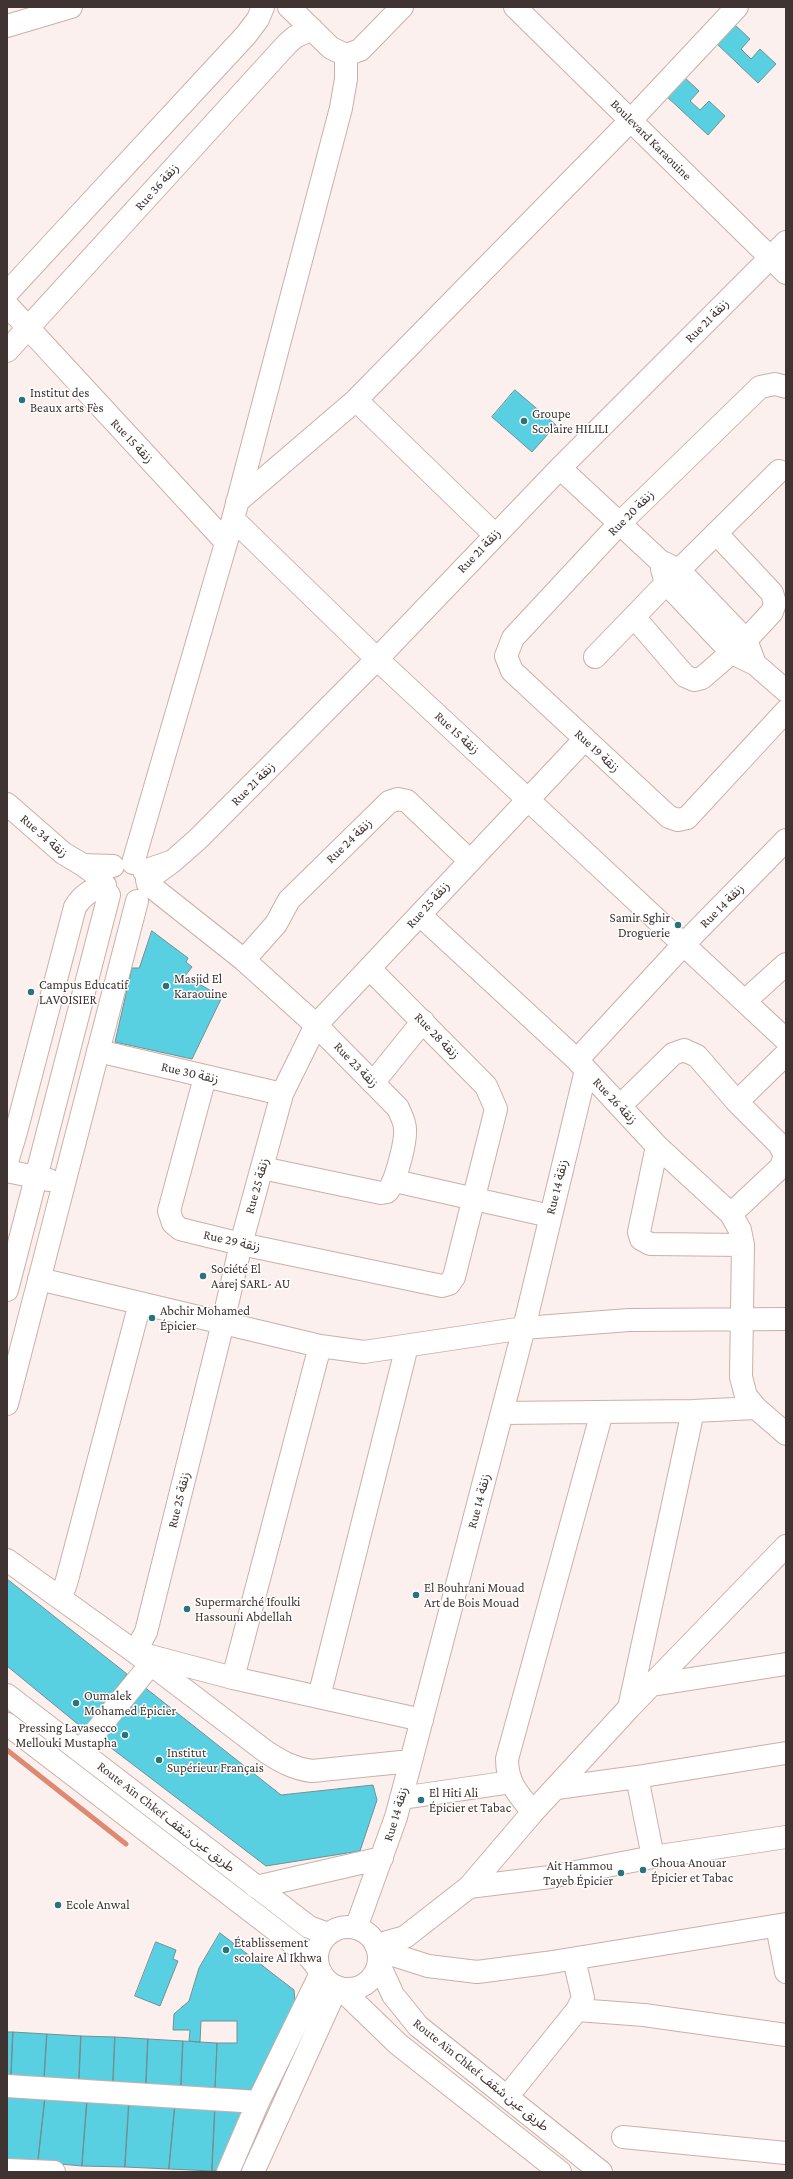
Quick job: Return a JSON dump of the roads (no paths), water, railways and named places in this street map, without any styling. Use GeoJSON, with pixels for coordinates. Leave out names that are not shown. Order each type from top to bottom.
{"type":"FeatureCollection","features":[{"type":"Feature","properties":{"kind":"street"},"geometry":{"type":"LineString","coordinates":[[7,26],[71,7]]}},
{"type":"Feature","properties":{"kind":"street"},"geometry":{"type":"LineString","coordinates":[[7,292],[246,35],[258,19],[263,7]]}},
{"type":"Feature","properties":{"kind":"street"},"geometry":{"type":"LineString","coordinates":[[289,7],[331,48],[346,55],[360,50],[402,7]]}},
{"type":"Feature","properties":{"kind":"street","name":"Boulevard Karaouine"},"geometry":{"type":"LineString","coordinates":[[515,7],[778,266]]}},
{"type":"Feature","properties":{"kind":"street"},"geometry":{"type":"LineString","coordinates":[[235,511],[356,400],[631,120],[737,7]]}},
{"type":"Feature","properties":{"kind":"street","name":"Rue 36 زنقة"},"geometry":{"type":"LineString","coordinates":[[7,351],[287,44],[295,37],[312,29]]}},
{"type":"Feature","properties":{"kind":"street"},"geometry":{"type":"LineString","coordinates":[[8,1281],[36,1177],[127,881],[235,511],[341,108],[346,79],[346,55]]}},
{"type":"Feature","properties":{"kind":"street","name":"Rue 21 زنقة"},"geometry":{"type":"LineString","coordinates":[[7,1162],[12,1131],[75,907],[80,898],[89,891],[127,881],[172,860],[198,839],[377,659],[560,468],[778,266],[786,242]]}},
{"type":"Feature","properties":{"kind":"street","name":"Rue 15 زنقة"},"geometry":{"type":"LineString","coordinates":[[7,305],[225,541]]}},
{"type":"Feature","properties":{"kind":"street","name":"Rue 20 زنقة"},"geometry":{"type":"LineString","coordinates":[[512,671],[506,656],[513,638],[619,524],[760,387],[776,384],[786,387]]}},
{"type":"Feature","properties":{"kind":"street"},"geometry":{"type":"LineString","coordinates":[[356,400],[495,535]]}},
{"type":"Feature","properties":{"kind":"street"},"geometry":{"type":"LineString","coordinates":[[560,468],[668,571],[755,664],[786,691]]}},
{"type":"Feature","properties":{"kind":"street"},"geometry":{"type":"LineString","coordinates":[[595,657],[634,617],[668,571],[716,533],[779,471]]}},
{"type":"Feature","properties":{"kind":"street","name":"Rue 15 زنقة"},"geometry":{"type":"LineString","coordinates":[[235,511],[377,659],[684,944]]}},
{"type":"Feature","properties":{"kind":"street"},"geometry":{"type":"LineString","coordinates":[[634,617],[684,676],[694,680],[702,678],[739,646],[772,612],[775,603],[772,593],[716,533]]}},
{"type":"Feature","properties":{"kind":"street","name":"Rue 19 زنقة"},"geometry":{"type":"LineString","coordinates":[[512,671],[584,740],[669,817],[678,820],[687,818],[786,711]]}},
{"type":"Feature","properties":{"kind":"street"},"geometry":{"type":"LineString","coordinates":[[528,798],[584,740]]}},
{"type":"Feature","properties":{"kind":"street","name":"Rue 25 زنقة"},"geometry":{"type":"LineString","coordinates":[[80,1751],[143,1658],[146,1632],[223,1322],[240,1244],[282,1094],[316,1025],[370,969],[469,860],[528,798]]}},
{"type":"Feature","properties":{"kind":"street","name":"Rue 24 زنقة"},"geometry":{"type":"LineString","coordinates":[[244,960],[276,924],[289,900],[389,802],[398,799],[411,804],[469,860]]}},
{"type":"Feature","properties":{"kind":"street","name":"Rue 34 زنقة"},"geometry":{"type":"LineString","coordinates":[[7,804],[63,853],[83,865],[127,881]]}},
{"type":"Feature","properties":{"kind":"street","name":"Rue 14 زنقة"},"geometry":{"type":"LineString","coordinates":[[356,1928],[382,1858],[401,1798],[422,1720],[524,1328],[550,1216],[582,1065],[684,944],[784,845]]}},
{"type":"Feature","properties":{"kind":"street"},"geometry":{"type":"LineString","coordinates":[[7,1404],[98,1051],[127,881]]}},
{"type":"Feature","properties":{"kind":"street","name":"Rue 23 زنقة"},"geometry":{"type":"LineString","coordinates":[[127,881],[244,960],[316,1025],[398,1108],[404,1122],[405,1130],[395,1181]]}},
{"type":"Feature","properties":{"kind":"street","name":"Rue 26 زنقة"},"geometry":{"type":"LineString","coordinates":[[420,915],[582,1065],[657,1146],[731,1214],[740,1230],[743,1245],[741,1377],[746,1396],[756,1408],[786,1434]]}},
{"type":"Feature","properties":{"kind":"street"},"geometry":{"type":"LineString","coordinates":[[684,944],[786,1040]]}},
{"type":"Feature","properties":{"kind":"street"},"geometry":{"type":"LineString","coordinates":[[745,1001],[786,964]]}},
{"type":"Feature","properties":{"kind":"street","name":"Rue 28 زنقة"},"geometry":{"type":"LineString","coordinates":[[370,969],[486,1086],[496,1109],[472,1199]]}},
{"type":"Feature","properties":{"kind":"street"},"geometry":{"type":"LineString","coordinates":[[373,1083],[423,1021]]}},
{"type":"Feature","properties":{"kind":"street"},"geometry":{"type":"LineString","coordinates":[[620,1106],[673,1054],[684,1050],[697,1056],[737,1102],[779,1144],[785,1155],[781,1167],[731,1214]]}},
{"type":"Feature","properties":{"kind":"street","name":"Rue 30 زنقة"},"geometry":{"type":"LineString","coordinates":[[98,1051],[282,1094]]}},
{"type":"Feature","properties":{"kind":"street"},"geometry":{"type":"LineString","coordinates":[[737,1102],[786,1054]]}},
{"type":"Feature","properties":{"kind":"street","name":"Rue 29 زنقة"},"geometry":{"type":"LineString","coordinates":[[205,1077],[169,1211],[173,1223],[180,1229],[240,1244],[442,1286],[449,1284],[454,1277],[472,1199]]}},
{"type":"Feature","properties":{"kind":"street"},"geometry":{"type":"LineString","coordinates":[[657,1146],[639,1232],[641,1239],[650,1244],[743,1245]]}},
{"type":"Feature","properties":{"kind":"street"},"geometry":{"type":"LineString","coordinates":[[262,1168],[381,1193],[387,1192],[395,1181],[550,1216]]}},
{"type":"Feature","properties":{"kind":"street"},"geometry":{"type":"LineString","coordinates":[[7,1171],[64,1184]]}},
{"type":"Feature","properties":{"kind":"street"},"geometry":{"type":"LineString","coordinates":[[39,1279],[320,1346],[364,1352],[459,1336],[524,1328],[629,1320],[786,1319]]}},
{"type":"Feature","properties":{"kind":"street"},"geometry":{"type":"LineString","coordinates":[[61,1598],[140,1303]]}},
{"type":"Feature","properties":{"kind":"street"},"geometry":{"type":"LineString","coordinates":[[233,1678],[320,1346]]}},
{"type":"Feature","properties":{"kind":"street"},"geometry":{"type":"LineString","coordinates":[[319,1697],[406,1346]]}},
{"type":"Feature","properties":{"kind":"street"},"geometry":{"type":"LineString","coordinates":[[502,1413],[693,1411],[756,1408]]}},
{"type":"Feature","properties":{"kind":"street"},"geometry":{"type":"LineString","coordinates":[[629,1708],[693,1411]]}},
{"type":"Feature","properties":{"kind":"street"},"geometry":{"type":"LineString","coordinates":[[533,1812],[511,1782],[507,1774],[507,1759],[602,1412]]}},
{"type":"Feature","properties":{"kind":"street"},"geometry":{"type":"LineString","coordinates":[[377,1953],[405,1938],[469,1887],[533,1812],[629,1708],[786,1546]]}},
{"type":"Feature","properties":{"kind":"street"},"geometry":{"type":"LineString","coordinates":[[7,1560],[143,1658],[270,1754],[297,1769],[329,1770],[411,1761]]}},
{"type":"Feature","properties":{"kind":"street"},"geometry":{"type":"LineString","coordinates":[[759,1574],[786,1570]]}},
{"type":"Feature","properties":{"kind":"street"},"geometry":{"type":"LineString","coordinates":[[143,1658],[422,1720]]}},
{"type":"Feature","properties":{"kind":"street"},"geometry":{"type":"LineString","coordinates":[[652,1685],[786,1664]]}},
{"type":"Feature","properties":{"kind":"street","name":"Route Aïn Chkef طريق عين شقف"},"geometry":{"type":"LineString","coordinates":[[7,1695],[309,1927],[328,1934]]}},
{"type":"Feature","properties":{"kind":"street","name":"Route Aïn Chkef طريق عين شقف"},"geometry":{"type":"LineString","coordinates":[[7,1724],[307,1954],[319,1971]]}},
{"type":"Feature","properties":{"kind":"street"},"geometry":{"type":"LineString","coordinates":[[556,1788],[637,1777],[786,1753]]}},
{"type":"Feature","properties":{"kind":"street"},"geometry":{"type":"LineString","coordinates":[[637,1777],[653,1857]]}},
{"type":"Feature","properties":{"kind":"street"},"geometry":{"type":"LineString","coordinates":[[401,1798],[511,1782]]}},
{"type":"Feature","properties":{"kind":"street"},"geometry":{"type":"LineString","coordinates":[[469,1887],[550,1877],[653,1857],[786,1837]]}},
{"type":"Feature","properties":{"kind":"street"},"geometry":{"type":"LineString","coordinates":[[256,1887],[382,1858]]}},
{"type":"Feature","properties":{"kind":"street"},"geometry":{"type":"LineString","coordinates":[[377,1953],[428,1966],[477,1972],[574,1959],[782,1925],[786,1972]]}},
{"type":"Feature","properties":{"kind":"street"},"geometry":{"type":"LineString","coordinates":[[339,1928],[356,1928],[370,1936],[377,1953],[375,1974],[364,1984],[352,1989],[339,1988],[331,1984],[319,1971],[316,1958],[319,1947],[328,1934],[339,1928]]}},
{"type":"Feature","properties":{"kind":"street","name":"Route Aïn Chkef طريق عين شقف"},"geometry":{"type":"LineString","coordinates":[[377,1953],[393,1995],[418,2026],[601,2172]]}},
{"type":"Feature","properties":{"kind":"street"},"geometry":{"type":"LineString","coordinates":[[506,2097],[577,2010],[583,1998],[574,1959]]}},
{"type":"Feature","properties":{"kind":"street"},"geometry":{"type":"LineString","coordinates":[[228,2172],[258,2102],[319,1971]]}},
{"type":"Feature","properties":{"kind":"street"},"geometry":{"type":"LineString","coordinates":[[253,2172],[339,1988]]}},
{"type":"Feature","properties":{"kind":"street","name":"Route Aïn Chkef طريق عين شقف"},"geometry":{"type":"LineString","coordinates":[[339,1988],[398,2044],[560,2172]]}},
{"type":"Feature","properties":{"kind":"street"},"geometry":{"type":"LineString","coordinates":[[577,2010],[644,2015],[786,2035]]}},
{"type":"Feature","properties":{"kind":"street"},"geometry":{"type":"LineString","coordinates":[[7,2086],[258,2102]]}},
{"type":"Feature","properties":{"kind":"street"},"geometry":{"type":"LineString","coordinates":[[623,2137],[786,2153]]}},
{"type":"Feature","properties":{"kind":"street"},"geometry":{"type":"LineString","coordinates":[[785,2172],[786,2165]]}},
{"type":"Feature","properties":{"kind":"street"},"geometry":{"type":"LineString","coordinates":[[12,2171],[54,2172]]}},
{"type":"Feature","properties":{"kind":"waterway"},"geometry":{"type":"LineString","coordinates":[[7,1750],[126,1844]]}},
{"type":"Feature","properties":{"kind":"place","name":"Institut des Beaux arts Fès"},"geometry":{"type":"Point","coordinates":[22,400]}},
{"type":"Feature","properties":{"kind":"place","name":"Groupe Scolaire HILILI"},"geometry":{"type":"Point","coordinates":[524,421]}},
{"type":"Feature","properties":{"kind":"place","name":"Samir Sghir Droguerie"},"geometry":{"type":"Point","coordinates":[678,925]}},
{"type":"Feature","properties":{"kind":"place","name":"Masjid El Karaouine"},"geometry":{"type":"Point","coordinates":[166,986]}},
{"type":"Feature","properties":{"kind":"place","name":"Campus Educatif LAVOISIER"},"geometry":{"type":"Point","coordinates":[31,992]}},
{"type":"Feature","properties":{"kind":"place","name":"Société El Aarej SARL- AU"},"geometry":{"type":"Point","coordinates":[203,1276]}},
{"type":"Feature","properties":{"kind":"place","name":"Abchir Mohamed Épicier"},"geometry":{"type":"Point","coordinates":[152,1318]}},
{"type":"Feature","properties":{"kind":"place","name":"El Bouhrani Mouad Art de Bois Mouad"},"geometry":{"type":"Point","coordinates":[416,1595]}},
{"type":"Feature","properties":{"kind":"place","name":"Supermarché Ifoulki Hassouni Abdellah"},"geometry":{"type":"Point","coordinates":[187,1609]}},
{"type":"Feature","properties":{"kind":"place","name":"Oumalek Mohamed Épicier"},"geometry":{"type":"Point","coordinates":[76,1703]}},
{"type":"Feature","properties":{"kind":"place","name":"Pressing Lavasecco Mellouki Mustapha"},"geometry":{"type":"Point","coordinates":[125,1735]}},
{"type":"Feature","properties":{"kind":"place","name":"Institut Supérieur Français"},"geometry":{"type":"Point","coordinates":[159,1760]}},
{"type":"Feature","properties":{"kind":"place","name":"El Hiti Ali Épicier et Tabac"},"geometry":{"type":"Point","coordinates":[421,1800]}},
{"type":"Feature","properties":{"kind":"place","name":"Ghoua Anouar Épicier et Tabac"},"geometry":{"type":"Point","coordinates":[643,1870]}},
{"type":"Feature","properties":{"kind":"place","name":"Ait Hammou Tayeb Épicier"},"geometry":{"type":"Point","coordinates":[621,1873]}},
{"type":"Feature","properties":{"kind":"place","name":"Ecole Anwal"},"geometry":{"type":"Point","coordinates":[58,1905]}},
{"type":"Feature","properties":{"kind":"place","name":"Établissement scolaire Al Ikhwa"},"geometry":{"type":"Point","coordinates":[226,1950]}}]}
